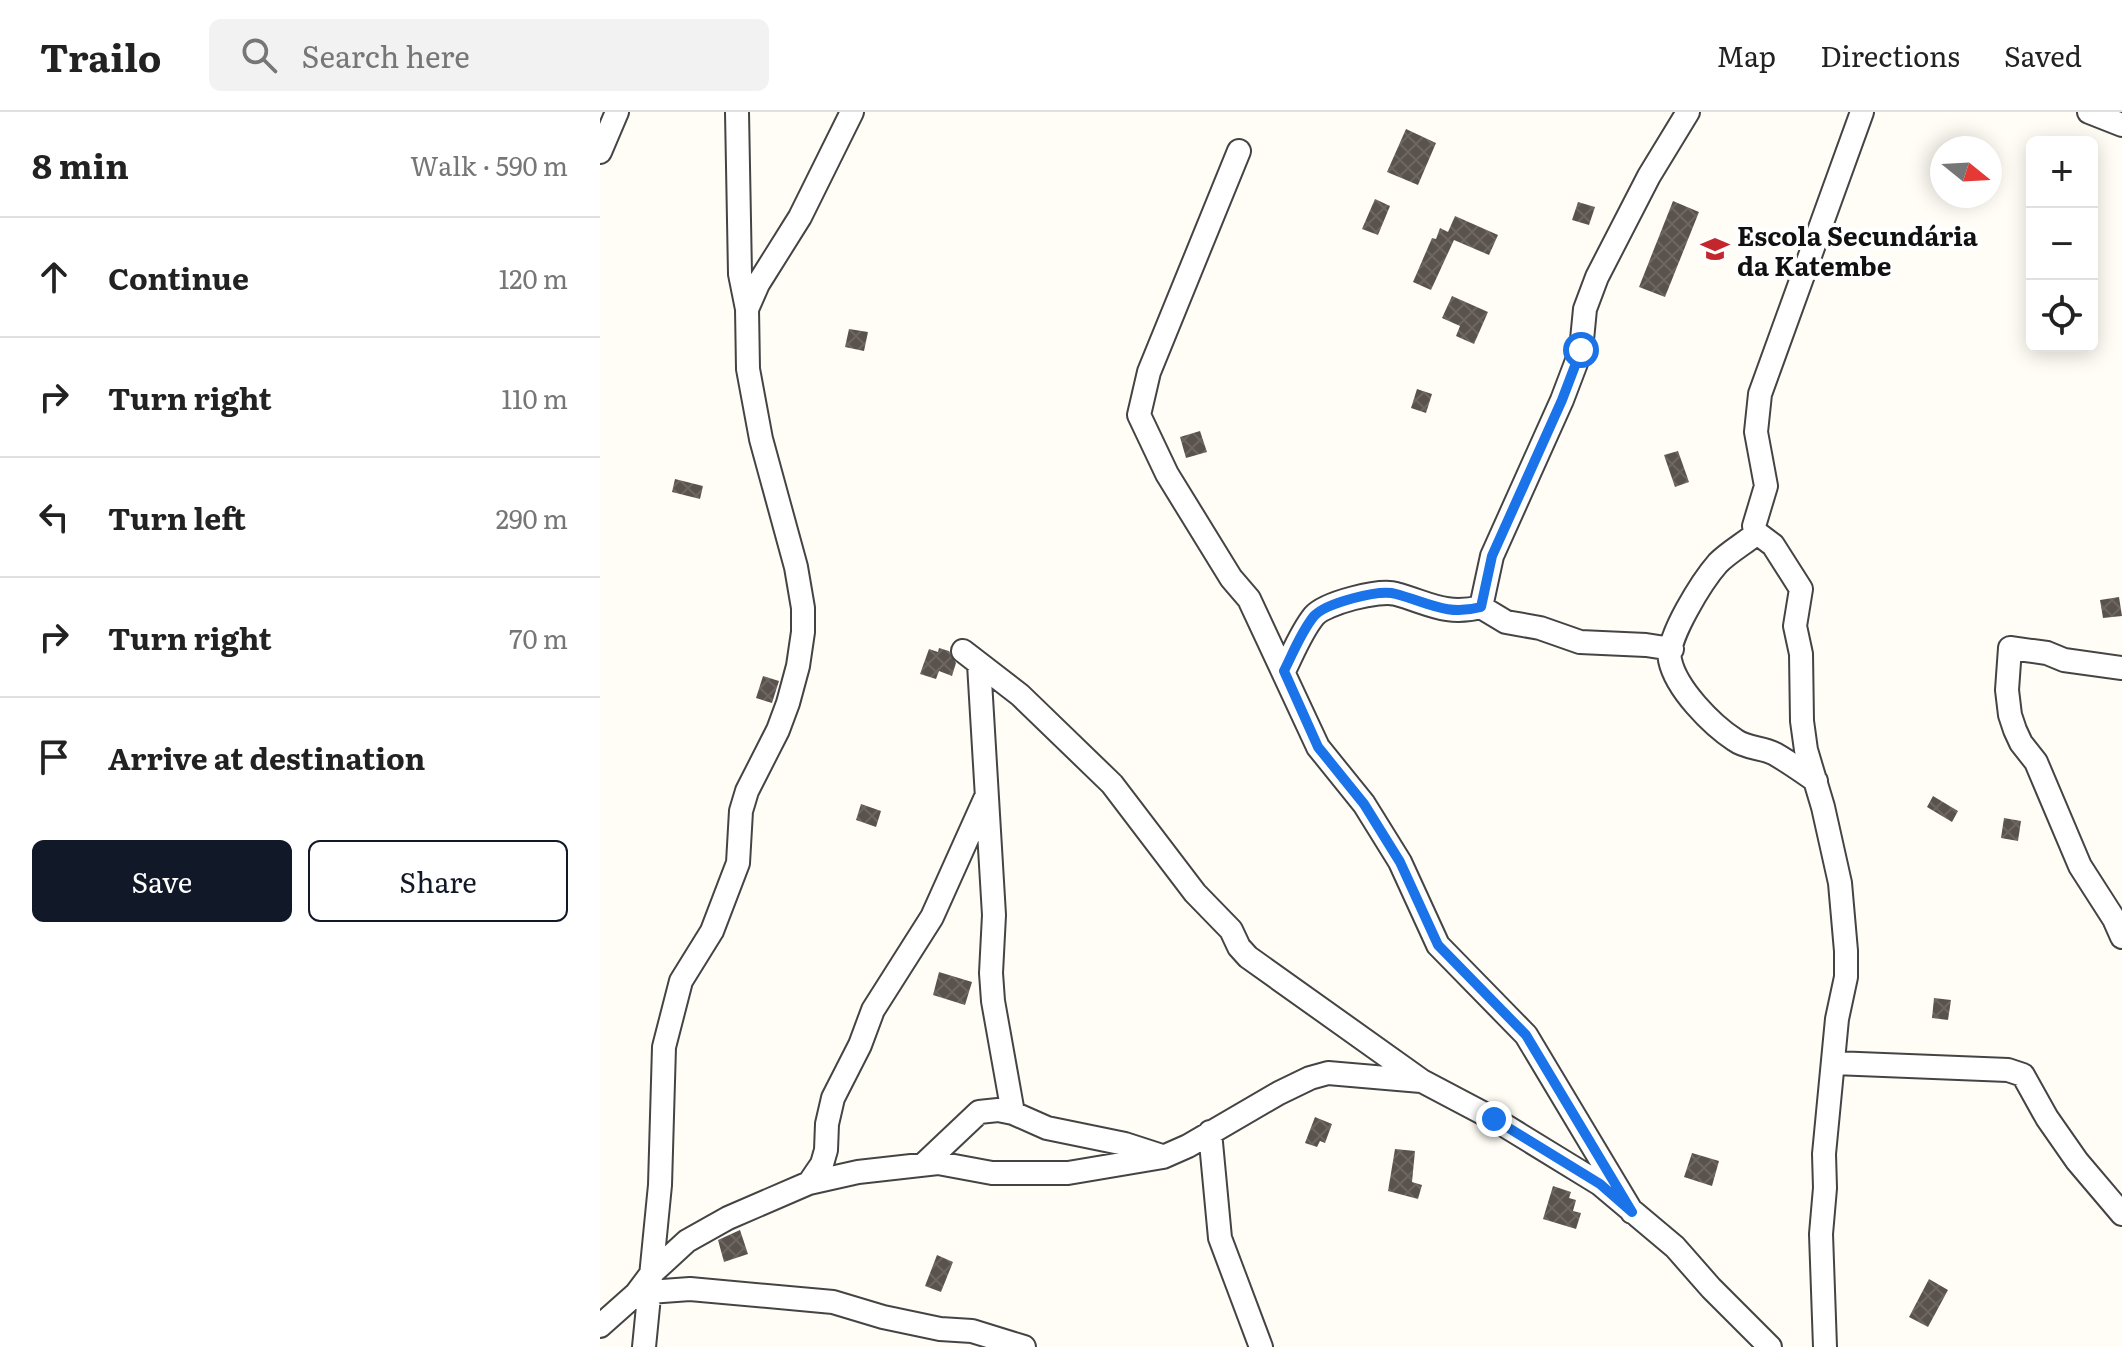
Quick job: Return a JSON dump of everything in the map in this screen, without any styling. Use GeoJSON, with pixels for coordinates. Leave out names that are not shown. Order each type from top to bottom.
{"type":"FeatureCollection","features":[{"type":"Feature","properties":{"kind":"street"},"geometry":{"type":"LineString","coordinates":[[600,152],[617,112]]}},
{"type":"Feature","properties":{"kind":"street"},"geometry":{"type":"LineString","coordinates":[[644,1347],[660,1185],[664,1047],[681,981],[712,931],[738,863],[744,801],[788,703],[803,632],[803,608],[796,567],[761,439],[748,369],[747,309],[740,274],[737,112]]}},
{"type":"Feature","properties":{"kind":"street"},"geometry":{"type":"LineString","coordinates":[[747,309],[758,284],[800,217],[852,112]]}},
{"type":"Feature","properties":{"kind":"street"},"geometry":{"type":"LineString","coordinates":[[1481,607],[1492,556],[1581,350],[1585,309],[1597,277],[1649,176],[1688,112]]}},
{"type":"Feature","properties":{"kind":"street"},"geometry":{"type":"LineString","coordinates":[[1825,1347],[1821,1234],[1824,1154],[1837,1019],[1846,977],[1846,951],[1840,883],[1806,750],[1802,721],[1801,654],[1795,626],[1801,589],[1773,545],[1757,533],[1754,526],[1766,486],[1756,432],[1760,394],[1862,112]]}},
{"type":"Feature","properties":{"kind":"street"},"geometry":{"type":"LineString","coordinates":[[2093,113],[2122,125]]}},
{"type":"Feature","properties":{"kind":"street"},"geometry":{"type":"LineString","coordinates":[[1239,151],[1149,372],[1139,415],[1167,474],[1231,578],[1249,599],[1318,747],[1364,804],[1400,862],[1438,945],[1526,1035],[1632,1212]]}},
{"type":"Feature","properties":{"kind":"street"},"geometry":{"type":"LineString","coordinates":[[1757,533],[1719,562],[1701,586],[1683,617],[1670,659],[1697,706],[1716,727],[1739,743],[1773,753],[1816,781]]}},
{"type":"Feature","properties":{"kind":"street"},"geometry":{"type":"LineString","coordinates":[[1284,671],[1316,613],[1381,591],[1449,611],[1462,612],[1481,607],[1506,622],[1540,628],[1580,642],[1672,649]]}},
{"type":"Feature","properties":{"kind":"street"},"geometry":{"type":"LineString","coordinates":[[2122,668],[2010,648],[2007,690],[2010,715],[2021,743],[2036,762],[2080,866],[2122,937]]}},
{"type":"Feature","properties":{"kind":"street"},"geometry":{"type":"LineString","coordinates":[[1013,1113],[993,1001],[994,915],[987,794],[971,658],[1020,695],[1112,784],[1195,893],[1231,930],[1248,957],[1422,1081],[1494,1119],[1600,1184],[1675,1247],[1770,1347]]}},
{"type":"Feature","properties":{"kind":"street"},"geometry":{"type":"LineString","coordinates":[[809,1183],[822,1164],[826,1150],[827,1124],[833,1098],[860,1045],[873,1010],[932,917],[987,794]]}},
{"type":"Feature","properties":{"kind":"street"},"geometry":{"type":"LineString","coordinates":[[1834,1063],[2008,1070],[2023,1075],[2047,1118],[2077,1161],[2122,1214]]}},
{"type":"Feature","properties":{"kind":"street"},"geometry":{"type":"LineString","coordinates":[[600,1326],[650,1283],[687,1241],[728,1218],[809,1183],[858,1172],[938,1163],[992,1173],[1068,1173],[1163,1157],[1188,1146],[1279,1093],[1328,1073],[1422,1081]]}},
{"type":"Feature","properties":{"kind":"street"},"geometry":{"type":"LineString","coordinates":[[924,1164],[979,1112],[998,1110],[1047,1128],[1125,1144],[1163,1157]]}},
{"type":"Feature","properties":{"kind":"street"},"geometry":{"type":"LineString","coordinates":[[1210,1132],[1220,1238],[1261,1347]]}},
{"type":"Feature","properties":{"kind":"street"},"geometry":{"type":"LineString","coordinates":[[650,1283],[833,1302],[940,1329],[972,1331],[992,1342],[1024,1347]]}},
{"type":"Feature","properties":{"kind":"building"},"geometry":{"type":"Polygon","coordinates":[[[1406,129],[1436,143],[1418,185],[1387,172],[1406,129]]]}},
{"type":"Feature","properties":{"kind":"building"},"geometry":{"type":"Polygon","coordinates":[[[1375,199],[1390,206],[1378,235],[1362,229],[1375,199]]]}},
{"type":"Feature","properties":{"kind":"building"},"geometry":{"type":"Polygon","coordinates":[[[1673,201],[1699,212],[1665,297],[1639,287],[1673,201]]]}},
{"type":"Feature","properties":{"kind":"building"},"geometry":{"type":"Polygon","coordinates":[[[1578,202],[1595,207],[1589,225],[1572,220],[1578,202]]]}},
{"type":"Feature","properties":{"kind":"building"},"geometry":{"type":"Polygon","coordinates":[[[1455,216],[1498,235],[1489,255],[1454,240],[1431,290],[1413,282],[1432,238],[1436,239],[1440,228],[1448,232],[1455,216]]]}},
{"type":"Feature","properties":{"kind":"building"},"geometry":{"type":"Polygon","coordinates":[[[1452,296],[1488,312],[1474,344],[1456,336],[1460,326],[1442,318],[1452,296]]]}},
{"type":"Feature","properties":{"kind":"building"},"geometry":{"type":"Polygon","coordinates":[[[849,329],[868,332],[864,351],[845,347],[849,329]]]}},
{"type":"Feature","properties":{"kind":"building"},"geometry":{"type":"Polygon","coordinates":[[[1417,389],[1432,394],[1426,413],[1411,408],[1417,389]]]}},
{"type":"Feature","properties":{"kind":"building"},"geometry":{"type":"Polygon","coordinates":[[[1200,431],[1207,452],[1186,458],[1180,437],[1200,431]]]}},
{"type":"Feature","properties":{"kind":"building"},"geometry":{"type":"Polygon","coordinates":[[[1678,451],[1689,482],[1675,487],[1664,455],[1678,451]]]}},
{"type":"Feature","properties":{"kind":"building"},"geometry":{"type":"Polygon","coordinates":[[[675,479],[703,486],[700,499],[672,492],[675,479]]]}},
{"type":"Feature","properties":{"kind":"building"},"geometry":{"type":"Polygon","coordinates":[[[2119,597],[2122,616],[2103,618],[2100,600],[2119,597]]]}},
{"type":"Feature","properties":{"kind":"building"},"geometry":{"type":"Polygon","coordinates":[[[939,648],[949,651],[956,663],[952,676],[939,671],[936,679],[920,674],[929,649],[938,652],[939,648]]]}},
{"type":"Feature","properties":{"kind":"building"},"geometry":{"type":"Polygon","coordinates":[[[763,676],[779,681],[772,703],[756,698],[763,676]]]}},
{"type":"Feature","properties":{"kind":"building"},"geometry":{"type":"Polygon","coordinates":[[[1933,796],[1958,811],[1952,822],[1927,807],[1933,796]]]}},
{"type":"Feature","properties":{"kind":"building"},"geometry":{"type":"Polygon","coordinates":[[[861,804],[881,811],[876,827],[856,820],[861,804]]]}},
{"type":"Feature","properties":{"kind":"building"},"geometry":{"type":"Polygon","coordinates":[[[2004,818],[2021,821],[2018,841],[2001,838],[2004,818]]]}},
{"type":"Feature","properties":{"kind":"building"},"geometry":{"type":"Polygon","coordinates":[[[939,972],[972,982],[965,1005],[933,995],[939,972]]]}},
{"type":"Feature","properties":{"kind":"building"},"geometry":{"type":"Polygon","coordinates":[[[1934,998],[1951,1000],[1948,1020],[1932,1018],[1934,998]]]}},
{"type":"Feature","properties":{"kind":"building"},"geometry":{"type":"Polygon","coordinates":[[[1315,1117],[1332,1124],[1325,1143],[1320,1141],[1317,1147],[1305,1143],[1315,1117]]]}},
{"type":"Feature","properties":{"kind":"building"},"geometry":{"type":"Polygon","coordinates":[[[1395,1149],[1415,1151],[1412,1182],[1422,1185],[1418,1199],[1388,1191],[1395,1149]]]}},
{"type":"Feature","properties":{"kind":"building"},"geometry":{"type":"Polygon","coordinates":[[[1692,1153],[1719,1161],[1712,1186],[1684,1177],[1692,1153]]]}},
{"type":"Feature","properties":{"kind":"building"},"geometry":{"type":"Polygon","coordinates":[[[1553,1186],[1571,1192],[1569,1198],[1576,1200],[1573,1211],[1581,1213],[1576,1229],[1543,1219],[1553,1186]]]}},
{"type":"Feature","properties":{"kind":"building"},"geometry":{"type":"Polygon","coordinates":[[[740,1230],[748,1254],[724,1262],[718,1240],[740,1230]]]}},
{"type":"Feature","properties":{"kind":"building"},"geometry":{"type":"Polygon","coordinates":[[[937,1255],[953,1262],[941,1292],[925,1286],[937,1255]]]}},
{"type":"Feature","properties":{"kind":"building"},"geometry":{"type":"Polygon","coordinates":[[[1929,1279],[1948,1290],[1928,1327],[1909,1317],[1929,1279]]]}},
{"type":"Feature","properties":{"kind":"place","name":"Escola Secundária da Katembe"},"geometry":{"type":"Point","coordinates":[1715,249]}},
{"type":"Feature","properties":{"kind":"route"},"geometry":{"type":"LineString","coordinates":[[1494,1119],[1600,1184],[1632,1212],[1526,1035],[1438,945],[1400,862],[1364,804],[1318,747],[1284,671],[1316,613],[1356,598],[1381,591],[1449,611],[1462,612],[1481,607],[1492,556],[1581,350]]}}]}
